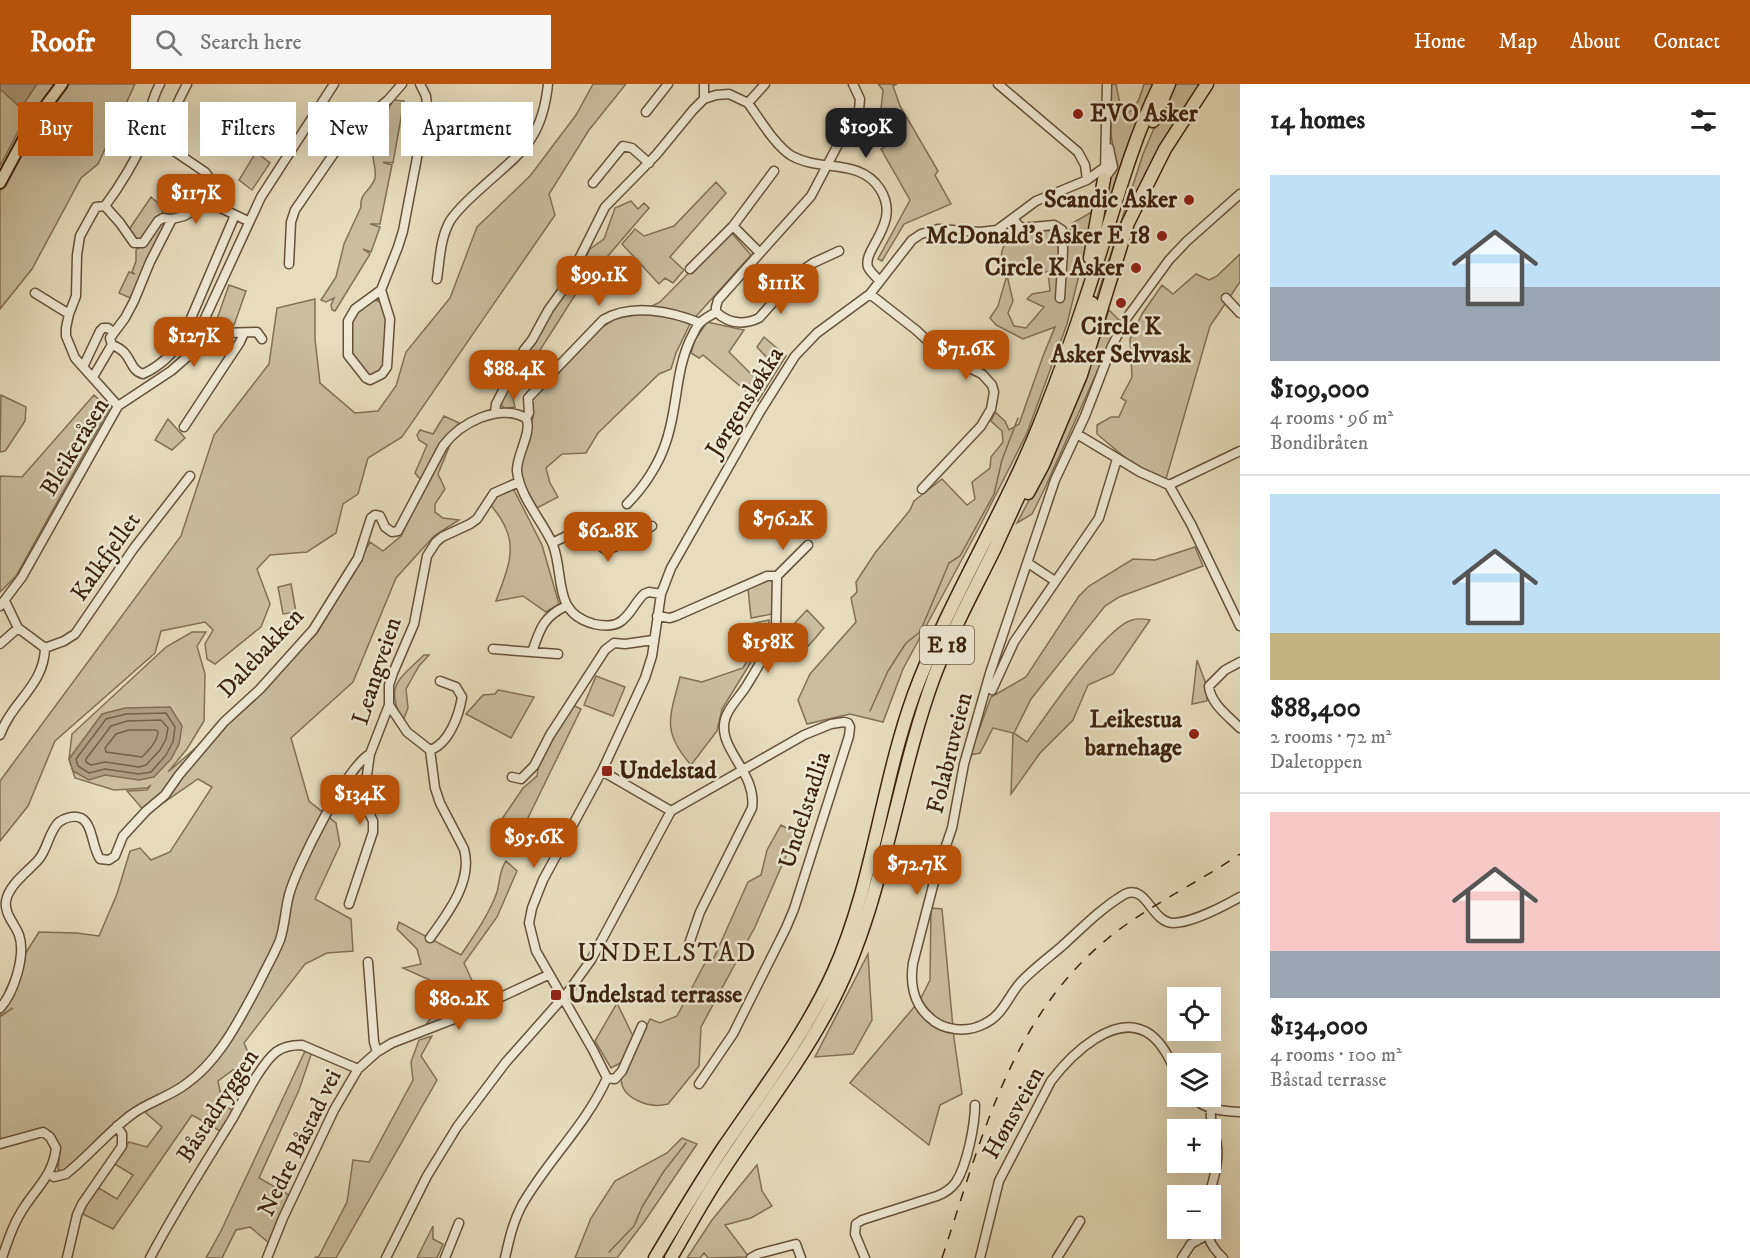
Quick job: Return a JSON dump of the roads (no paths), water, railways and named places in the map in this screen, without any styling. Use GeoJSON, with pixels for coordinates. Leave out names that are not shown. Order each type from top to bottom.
{"type":"FeatureCollection","features":[{"type":"Feature","properties":{"kind":"highway","name":"E 18"},"geometry":{"type":"LineString","coordinates":[[655,1258],[698,1186],[802,1031],[834,971],[858,906],[892,771],[914,696],[936,642],[1035,436],[1086,297],[1125,172],[1160,84]]}},
{"type":"Feature","properties":{"kind":"highway","name":"E 18"},"geometry":{"type":"LineString","coordinates":[[975,590],[1056,411],[1071,370],[1131,176],[1169,84]]}},
{"type":"Feature","properties":{"kind":"highway","name":"E 18"},"geometry":{"type":"LineString","coordinates":[[671,1258],[708,1193],[806,1048],[844,977],[869,909],[914,737],[946,647],[1043,465],[1076,388],[1128,223],[1165,149],[1207,84]]}},
{"type":"Feature","properties":{"kind":"highway","name":"E 18"},"geometry":{"type":"LineString","coordinates":[[1072,336],[1075,313],[1094,239],[1105,173]]}},
{"type":"Feature","properties":{"kind":"main road"},"geometry":{"type":"LineString","coordinates":[[0,183],[30,127],[62,84]]}},
{"type":"Feature","properties":{"kind":"street"},"geometry":{"type":"LineString","coordinates":[[151,102],[160,84]]}},
{"type":"Feature","properties":{"kind":"street"},"geometry":{"type":"LineString","coordinates":[[178,102],[187,84]]}},
{"type":"Feature","properties":{"kind":"street","name":"Bleikeråsen"},"geometry":{"type":"LineString","coordinates":[[3,604],[22,577],[118,406],[178,366],[187,357],[248,221],[334,84]]}},
{"type":"Feature","properties":{"kind":"street"},"geometry":{"type":"LineString","coordinates":[[289,264],[291,222],[295,210],[348,133],[388,100],[402,84]]}},
{"type":"Feature","properties":{"kind":"street"},"geometry":{"type":"LineString","coordinates":[[381,290],[390,319],[387,367],[382,374],[370,380],[348,355],[348,321],[355,309],[381,290],[403,231],[426,114],[426,96],[420,84]]}},
{"type":"Feature","properties":{"kind":"street"},"geometry":{"type":"LineString","coordinates":[[437,279],[442,239],[451,220],[465,202],[509,164],[532,139],[546,107],[548,84]]}},
{"type":"Feature","properties":{"kind":"street"},"geometry":{"type":"LineString","coordinates":[[646,112],[668,84]]}},
{"type":"Feature","properties":{"kind":"street"},"geometry":{"type":"LineString","coordinates":[[704,84],[704,99]]}},
{"type":"Feature","properties":{"kind":"street"},"geometry":{"type":"LineString","coordinates":[[748,103],[765,84]]}},
{"type":"Feature","properties":{"kind":"street"},"geometry":{"type":"LineString","coordinates":[[716,312],[718,300],[811,196],[859,110],[860,99],[853,84]]}},
{"type":"Feature","properties":{"kind":"street"},"geometry":{"type":"LineString","coordinates":[[998,84],[1078,152],[1085,165],[1087,180]]}},
{"type":"Feature","properties":{"kind":"street"},"geometry":{"type":"LineString","coordinates":[[1105,173],[1110,174],[1113,167],[1107,139],[1105,112],[1107,84]]}},
{"type":"Feature","properties":{"kind":"street"},"geometry":{"type":"LineString","coordinates":[[526,418],[521,415],[495,413],[496,404],[520,358],[565,287],[605,207],[649,163],[704,99],[729,94],[748,103],[789,154],[804,160],[860,171],[871,179],[885,198],[887,212],[882,232],[868,258],[868,268],[880,281]]}},
{"type":"Feature","properties":{"kind":"street"},"geometry":{"type":"LineString","coordinates":[[593,183],[623,146],[632,148],[649,163]]}},
{"type":"Feature","properties":{"kind":"street"},"geometry":{"type":"LineString","coordinates":[[105,206],[134,156]]}},
{"type":"Feature","properties":{"kind":"street"},"geometry":{"type":"LineString","coordinates":[[185,156],[208,176],[208,202]]}},
{"type":"Feature","properties":{"kind":"street"},"geometry":{"type":"LineString","coordinates":[[690,269],[733,226],[774,171]]}},
{"type":"Feature","properties":{"kind":"street","name":"Jørgensløkka"},"geometry":{"type":"LineString","coordinates":[[602,771],[645,678],[652,656],[661,594],[671,568],[691,530],[795,356],[817,333],[870,294],[903,250],[921,234],[938,230],[992,232],[1004,226],[1041,198],[1105,173]]}},
{"type":"Feature","properties":{"kind":"street","name":"Folabruveien"},"geometry":{"type":"LineString","coordinates":[[1240,194],[1169,260],[1126,319],[1055,480],[973,730],[952,828],[935,878],[913,963],[911,976],[914,992],[923,1011],[937,1024],[953,1028],[974,1028],[1001,1012],[1025,978],[1099,913],[1129,892],[1141,895],[1163,921],[1174,923],[1196,917],[1240,897]]}},
{"type":"Feature","properties":{"kind":"street"},"geometry":{"type":"LineString","coordinates":[[105,206],[134,243],[143,243],[158,221],[164,218],[184,216],[208,202]]}},
{"type":"Feature","properties":{"kind":"street"},"geometry":{"type":"LineString","coordinates":[[208,202],[248,221]]}},
{"type":"Feature","properties":{"kind":"street"},"geometry":{"type":"LineString","coordinates":[[105,206],[96,207],[80,236],[76,296],[66,328],[68,345],[75,358],[118,406]]}},
{"type":"Feature","properties":{"kind":"street"},"geometry":{"type":"LineString","coordinates":[[112,345],[122,349],[136,371],[143,374],[177,348],[236,215]]}},
{"type":"Feature","properties":{"kind":"street"},"geometry":{"type":"LineString","coordinates":[[93,377],[112,345],[110,338],[113,332],[125,318],[134,301],[150,262],[172,219]]}},
{"type":"Feature","properties":{"kind":"street"},"geometry":{"type":"LineString","coordinates":[[1013,219],[1021,228],[1054,225],[1062,230],[1064,251],[1060,298]]}},
{"type":"Feature","properties":{"kind":"street"},"geometry":{"type":"LineString","coordinates":[[733,226],[760,253]]}},
{"type":"Feature","properties":{"kind":"street"},"geometry":{"type":"LineString","coordinates":[[716,312],[730,321],[751,321],[759,318],[800,272],[813,262],[839,251]]}},
{"type":"Feature","properties":{"kind":"street"},"geometry":{"type":"LineString","coordinates":[[35,293],[69,314]]}},
{"type":"Feature","properties":{"kind":"street"},"geometry":{"type":"LineString","coordinates":[[870,294],[916,330],[944,356],[982,374],[992,385],[994,392],[991,409],[981,426],[922,489]]}},
{"type":"Feature","properties":{"kind":"street"},"geometry":{"type":"LineString","coordinates":[[1227,297],[1240,313]]}},
{"type":"Feature","properties":{"kind":"street"},"geometry":{"type":"LineString","coordinates":[[661,594],[649,592],[644,594],[625,618],[616,624],[607,626],[582,620],[566,606],[562,595],[559,566],[552,543],[519,482],[517,468],[528,426],[526,418],[529,413],[528,398],[597,325],[610,316],[628,310],[679,316],[700,322]]}},
{"type":"Feature","properties":{"kind":"street"},"geometry":{"type":"LineString","coordinates":[[627,504],[640,490],[666,443],[683,355],[700,322],[716,312]]}},
{"type":"Feature","properties":{"kind":"street"},"geometry":{"type":"LineString","coordinates":[[202,326],[219,333],[257,332],[262,339]]}},
{"type":"Feature","properties":{"kind":"street"},"geometry":{"type":"LineString","coordinates":[[82,367],[100,331],[108,328],[113,332]]}},
{"type":"Feature","properties":{"kind":"street"},"geometry":{"type":"LineString","coordinates":[[184,427],[244,333]]}},
{"type":"Feature","properties":{"kind":"street","name":"Dalebakken"},"geometry":{"type":"LineString","coordinates":[[0,1008],[16,979],[21,954],[18,933],[6,910],[5,903],[8,895],[26,871],[44,852],[58,823],[66,818],[81,819],[88,826],[96,854],[100,859],[109,860],[116,856],[123,836],[146,811],[165,795],[224,722],[260,688],[313,630],[358,558],[371,518],[375,515],[380,516],[388,530],[398,531],[430,467],[450,436],[484,416],[495,413]]}},
{"type":"Feature","properties":{"kind":"street"},"geometry":{"type":"LineString","coordinates":[[1077,434],[1117,459],[1169,485],[1191,524],[1240,626]]}},
{"type":"Feature","properties":{"kind":"street"},"geometry":{"type":"LineString","coordinates":[[1169,485],[1240,451]]}},
{"type":"Feature","properties":{"kind":"street"},"geometry":{"type":"LineString","coordinates":[[992,690],[1014,642],[1099,518],[1117,459]]}},
{"type":"Feature","properties":{"kind":"street","name":"Kalkfjellet"},"geometry":{"type":"LineString","coordinates":[[45,648],[75,634],[134,548],[190,476]]}},
{"type":"Feature","properties":{"kind":"street","name":"Leangveien"},"geometry":{"type":"LineString","coordinates":[[49,1174],[54,1177],[66,1174],[132,1114],[184,1086],[198,1075],[231,1034],[274,954],[283,930],[292,886],[328,811],[359,762],[370,754],[389,705],[389,685],[414,624],[424,564],[431,548],[442,537],[477,519],[494,493],[519,482]]}},
{"type":"Feature","properties":{"kind":"street"},"geometry":{"type":"LineString","coordinates":[[552,543],[581,526],[606,550],[624,543],[652,526]]}},
{"type":"Feature","properties":{"kind":"street"},"geometry":{"type":"LineString","coordinates":[[689,944],[700,912],[752,808],[752,792],[726,737],[724,726],[729,711],[747,685],[773,635],[776,626],[777,576],[808,545]]}},
{"type":"Feature","properties":{"kind":"street"},"geometry":{"type":"LineString","coordinates":[[1028,563],[1055,581]]}},
{"type":"Feature","properties":{"kind":"street"},"geometry":{"type":"LineString","coordinates":[[657,616],[670,618],[676,616],[767,576],[777,576]]}},
{"type":"Feature","properties":{"kind":"street"},"geometry":{"type":"LineString","coordinates":[[0,735],[7,718],[39,677],[44,664],[45,648],[18,628],[3,604]]}},
{"type":"Feature","properties":{"kind":"street"},"geometry":{"type":"LineString","coordinates":[[532,652],[543,623],[550,615],[566,606]]}},
{"type":"Feature","properties":{"kind":"street"},"geometry":{"type":"LineString","coordinates":[[0,644],[18,628]]}},
{"type":"Feature","properties":{"kind":"street"},"geometry":{"type":"LineString","coordinates":[[512,777],[521,779],[534,766],[550,735],[605,650],[614,643],[625,644],[653,639]]}},
{"type":"Feature","properties":{"kind":"street"},"geometry":{"type":"LineString","coordinates":[[493,649],[558,654]]}},
{"type":"Feature","properties":{"kind":"street"},"geometry":{"type":"LineString","coordinates":[[1240,662],[1225,670],[1209,686],[1210,694],[1216,704],[1240,728]]}},
{"type":"Feature","properties":{"kind":"street"},"geometry":{"type":"LineString","coordinates":[[430,750],[438,747],[446,739],[462,697],[456,687],[440,681]]}},
{"type":"Feature","properties":{"kind":"street"},"geometry":{"type":"LineString","coordinates":[[389,705],[407,732],[430,750],[435,788],[440,803],[464,849],[466,866],[450,910],[430,938]]}},
{"type":"Feature","properties":{"kind":"street","name":"Undelstadlia"},"geometry":{"type":"LineString","coordinates":[[671,811],[804,735],[831,724],[844,722],[850,727],[794,909],[786,928],[733,1034],[699,1084]]}},
{"type":"Feature","properties":{"kind":"street"},"geometry":{"type":"LineString","coordinates":[[349,904],[374,832],[373,821],[364,796],[370,754]]}},
{"type":"Feature","properties":{"kind":"street"},"geometry":{"type":"LineString","coordinates":[[386,1258],[423,1184],[457,1127],[513,1054],[562,998],[591,960],[671,811],[602,771],[543,880],[529,923],[536,951],[548,975],[562,998],[607,1078]]}},
{"type":"Feature","properties":{"kind":"street"},"geometry":{"type":"LineString","coordinates":[[368,963],[374,1042],[377,1052]]}},
{"type":"Feature","properties":{"kind":"street","name":"Nedre Båstad vei"},"geometry":{"type":"LineString","coordinates":[[267,1258],[283,1218],[334,1110],[358,1069],[377,1052],[392,1044],[454,1019],[548,975]]}},
{"type":"Feature","properties":{"kind":"street"},"geometry":{"type":"LineString","coordinates":[[607,1078],[615,1079],[622,1071],[642,1026]]}},
{"type":"Feature","properties":{"kind":"street","name":"Hønsveien"},"geometry":{"type":"LineString","coordinates":[[980,1258],[999,1181],[1051,1081],[1061,1068],[1079,1050],[1116,1029],[1141,1030],[1150,1034],[1167,1054]]}},
{"type":"Feature","properties":{"kind":"street","name":"Båstadryggen"},"geometry":{"type":"LineString","coordinates":[[150,1258],[186,1193],[274,1053],[282,1048],[302,1045],[358,1069]]}},
{"type":"Feature","properties":{"kind":"street"},"geometry":{"type":"LineString","coordinates":[[504,1258],[522,1206],[596,1101],[607,1078]]}},
{"type":"Feature","properties":{"kind":"street"},"geometry":{"type":"LineString","coordinates":[[865,1258],[855,1234],[856,1224],[862,1220],[937,1196],[945,1192],[956,1181],[966,1154],[975,1117],[975,1105]]}},
{"type":"Feature","properties":{"kind":"street"},"geometry":{"type":"LineString","coordinates":[[1207,1107],[1240,1112]]}},
{"type":"Feature","properties":{"kind":"street"},"geometry":{"type":"LineString","coordinates":[[1211,1109],[1209,1118],[1217,1145],[1218,1160],[1212,1185]]}},
{"type":"Feature","properties":{"kind":"street"},"geometry":{"type":"LineString","coordinates":[[67,1258],[81,1204],[122,1146],[124,1140],[117,1126]]}},
{"type":"Feature","properties":{"kind":"street"},"geometry":{"type":"LineString","coordinates":[[0,1144],[43,1132],[50,1137],[56,1148],[49,1174],[24,1207],[11,1231],[2,1258]]}},
{"type":"Feature","properties":{"kind":"street"},"geometry":{"type":"LineString","coordinates":[[1057,1258],[1080,1221]]}},
{"type":"Feature","properties":{"kind":"street"},"geometry":{"type":"LineString","coordinates":[[445,1258],[459,1223]]}},
{"type":"Feature","properties":{"kind":"street"},"geometry":{"type":"LineString","coordinates":[[1182,1258],[1197,1239]]}},
{"type":"Feature","properties":{"kind":"street"},"geometry":{"type":"LineString","coordinates":[[1209,1239],[1215,1252],[1223,1258]]}},
{"type":"Feature","properties":{"kind":"street"},"geometry":{"type":"LineString","coordinates":[[751,1258],[796,1244],[801,1258]]}},
{"type":"Feature","properties":{"kind":"water"},"geometry":{"type":"Polygon","coordinates":[[[0,84],[37,84],[25,102],[18,102],[18,105],[0,89],[0,84]]]}},
{"type":"Feature","properties":{"kind":"water"},"geometry":{"type":"Polygon","coordinates":[[[170,707],[182,726],[179,744],[171,759],[154,777],[139,780],[105,775],[89,780],[73,771],[69,759],[102,714],[125,708],[170,707]]]}},
{"type":"Feature","properties":{"kind":"waterway"},"geometry":{"type":"LineString","coordinates":[[870,711],[888,671],[906,643],[920,632],[949,563],[960,556],[994,494],[1002,460],[1018,418]]}},
{"type":"Feature","properties":{"kind":"waterway"},"geometry":{"type":"LineString","coordinates":[[609,1252],[634,1226],[642,1207],[664,1171],[686,1143]]}},
{"type":"Feature","properties":{"kind":"railway"},"geometry":{"type":"LineString","coordinates":[[942,1258],[970,1171],[1002,1086],[1045,1007],[1073,972],[1106,940],[1138,916],[1240,854]]}},
{"type":"Feature","properties":{"kind":"place","name":"EVO Asker"},"geometry":{"type":"Point","coordinates":[1078,114]}},
{"type":"Feature","properties":{"kind":"place","name":"Scandic Asker"},"geometry":{"type":"Point","coordinates":[1189,200]}},
{"type":"Feature","properties":{"kind":"place","name":"McDonald's Asker E 18"},"geometry":{"type":"Point","coordinates":[1162,236]}},
{"type":"Feature","properties":{"kind":"place","name":"Circle K Asker"},"geometry":{"type":"Point","coordinates":[1136,268]}},
{"type":"Feature","properties":{"kind":"place","name":"Circle K Asker Selvvask"},"geometry":{"type":"Point","coordinates":[1121,303]}},
{"type":"Feature","properties":{"kind":"place","name":"Leikestua barnehage"},"geometry":{"type":"Point","coordinates":[1194,734]}},
{"type":"Feature","properties":{"kind":"place","name":"Undelstad"},"geometry":{"type":"Point","coordinates":[607,771]}},
{"type":"Feature","properties":{"kind":"place","name":"Undelstad terrasse"},"geometry":{"type":"Point","coordinates":[556,995]}},
{"type":"Feature","properties":{"kind":"district","name":"UNDELSTAD"},"geometry":{"type":"Point","coordinates":[667,953]}}]}
